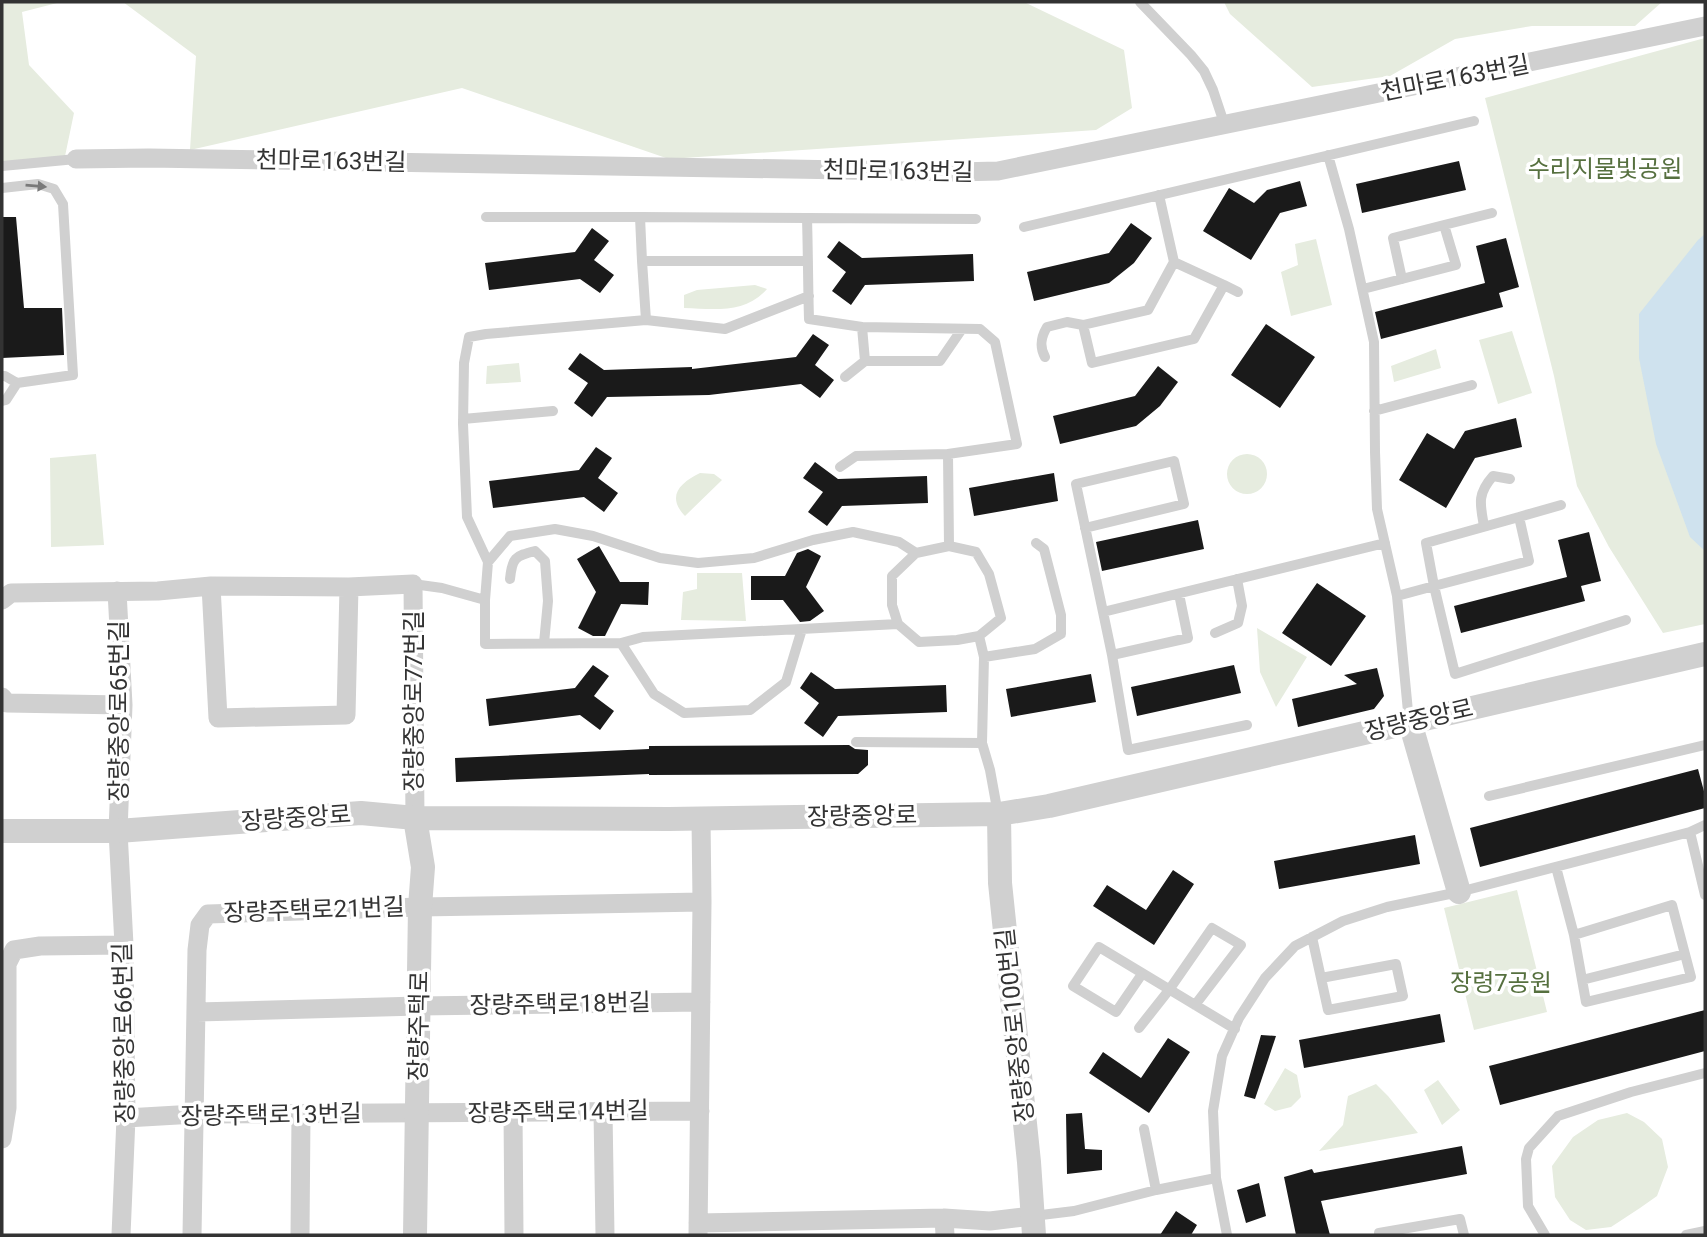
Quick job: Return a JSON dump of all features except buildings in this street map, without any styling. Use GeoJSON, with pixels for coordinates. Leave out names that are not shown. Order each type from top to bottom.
{"type":"FeatureCollection","features":[{"type":"Feature","properties":{"kind":"street","name":"천마로163번길"},"geometry":{"type":"LineString","coordinates":[[76,159],[998,171],[1705,26]]}},
{"type":"Feature","properties":{"kind":"street"},"geometry":{"type":"LineString","coordinates":[[2,600],[11,593],[158,591],[211,586],[349,587],[413,584]]}},
{"type":"Feature","properties":{"kind":"street","name":"장량중앙로77번길"},"geometry":{"type":"LineString","coordinates":[[413,584],[415,818]]}},
{"type":"Feature","properties":{"kind":"street"},"geometry":{"type":"LineString","coordinates":[[211,586],[218,718],[346,715],[349,587]]}},
{"type":"Feature","properties":{"kind":"street","name":"장량중앙로65번길"},"geometry":{"type":"LineString","coordinates":[[117,591],[123,705],[118,831]]}},
{"type":"Feature","properties":{"kind":"street","name":"장량중앙로"},"geometry":{"type":"LineString","coordinates":[[2,831],[118,831],[361,813],[415,818],[999,814],[1049,806],[1705,654]]}},
{"type":"Feature","properties":{"kind":"street"},"geometry":{"type":"LineString","coordinates":[[2,697],[7,703],[123,705]]}},
{"type":"Feature","properties":{"kind":"street"},"geometry":{"type":"LineString","coordinates":[[1409,722],[1459,892]]}},
{"type":"Feature","properties":{"kind":"street","name":"장량중앙로100번길"},"geometry":{"type":"LineString","coordinates":[[999,814],[1000,883],[1033,1226]]}},
{"type":"Feature","properties":{"kind":"street","name":"장량주택로"},"geometry":{"type":"LineString","coordinates":[[415,818],[423,867],[420,907],[415,1235]]}},
{"type":"Feature","properties":{"kind":"street"},"geometry":{"type":"LineString","coordinates":[[701,818],[698,1229],[945,1226],[990,1221],[1033,1226]]}},
{"type":"Feature","properties":{"kind":"street","name":"장량중앙로66번길"},"geometry":{"type":"LineString","coordinates":[[118,831],[124,945],[126,1118],[121,1235]]}},
{"type":"Feature","properties":{"kind":"street","name":"장량주택로21번길"},"geometry":{"type":"LineString","coordinates":[[197,1012],[197,950],[200,925],[208,914],[702,902]]}},
{"type":"Feature","properties":{"kind":"street"},"geometry":{"type":"LineString","coordinates":[[2,1139],[7,1108],[7,964],[14,950],[40,946],[124,945]]}},
{"type":"Feature","properties":{"kind":"street","name":"장량주택로18번길"},"geometry":{"type":"LineString","coordinates":[[197,1012],[701,1003]]}},
{"type":"Feature","properties":{"kind":"street"},"geometry":{"type":"LineString","coordinates":[[192,1235],[197,1012]]}},
{"type":"Feature","properties":{"kind":"street","name":"장량주택로14번길"},"geometry":{"type":"LineString","coordinates":[[417,1113],[700,1111]]}},
{"type":"Feature","properties":{"kind":"street"},"geometry":{"type":"LineString","coordinates":[[513,1112],[514,1235]]}},
{"type":"Feature","properties":{"kind":"street"},"geometry":{"type":"LineString","coordinates":[[603,1112],[605,1235]]}},
{"type":"Feature","properties":{"kind":"street","name":"장량주택로13번길"},"geometry":{"type":"LineString","coordinates":[[126,1118],[195,1114],[417,1113]]}},
{"type":"Feature","properties":{"kind":"street"},"geometry":{"type":"LineString","coordinates":[[300,1235],[301,1114]]}},
{"type":"Feature","properties":{"kind":"lane"},"geometry":{"type":"LineString","coordinates":[[1140,2],[1203,71],[1213,90],[1224,123]]}},
{"type":"Feature","properties":{"kind":"lane"},"geometry":{"type":"LineString","coordinates":[[1024,227],[1474,121]]}},
{"type":"Feature","properties":{"kind":"lane"},"geometry":{"type":"LineString","coordinates":[[1328,155],[1349,229],[1374,342],[1377,509],[1397,596],[1409,722]]}},
{"type":"Feature","properties":{"kind":"lane"},"geometry":{"type":"LineString","coordinates":[[2,166],[76,159]]}},
{"type":"Feature","properties":{"kind":"lane"},"geometry":{"type":"LineString","coordinates":[[2,188],[38,184],[54,189],[63,204],[73,375],[17,383],[2,376]]}},
{"type":"Feature","properties":{"kind":"lane"},"geometry":{"type":"LineString","coordinates":[[1045,356],[1041,337],[1048,327],[1067,322],[1083,325],[1148,310],[1174,262],[1159,195]]}},
{"type":"Feature","properties":{"kind":"lane"},"geometry":{"type":"LineString","coordinates":[[1402,279],[1393,238],[1492,213]]}},
{"type":"Feature","properties":{"kind":"lane"},"geometry":{"type":"LineString","coordinates":[[486,216],[976,219]]}},
{"type":"Feature","properties":{"kind":"lane"},"geometry":{"type":"LineString","coordinates":[[640,217],[646,320]]}},
{"type":"Feature","properties":{"kind":"lane"},"geometry":{"type":"LineString","coordinates":[[807,218],[809,319],[862,327],[980,329],[995,342],[1017,444],[948,454],[856,456],[840,467]]}},
{"type":"Feature","properties":{"kind":"lane"},"geometry":{"type":"LineString","coordinates":[[1363,289],[1456,265],[1444,225]]}},
{"type":"Feature","properties":{"kind":"lane"},"geometry":{"type":"LineString","coordinates":[[642,261],[808,261]]}},
{"type":"Feature","properties":{"kind":"lane"},"geometry":{"type":"LineString","coordinates":[[1174,262],[1238,292]]}},
{"type":"Feature","properties":{"kind":"lane"},"geometry":{"type":"LineString","coordinates":[[1083,325],[1092,363],[1194,339],[1224,285]]}},
{"type":"Feature","properties":{"kind":"lane"},"geometry":{"type":"LineString","coordinates":[[809,296],[725,329],[646,320],[469,337],[464,363],[463,419],[467,517],[488,562],[485,644],[621,643],[643,637],[898,624]]}},
{"type":"Feature","properties":{"kind":"lane"},"geometry":{"type":"LineString","coordinates":[[862,327],[865,361]]}},
{"type":"Feature","properties":{"kind":"lane"},"geometry":{"type":"LineString","coordinates":[[845,377],[865,361],[940,361],[962,329]]}},
{"type":"Feature","properties":{"kind":"lane"},"geometry":{"type":"LineString","coordinates":[[2,401],[6,400],[17,383]]}},
{"type":"Feature","properties":{"kind":"lane"},"geometry":{"type":"LineString","coordinates":[[1374,411],[1472,385]]}},
{"type":"Feature","properties":{"kind":"lane"},"geometry":{"type":"LineString","coordinates":[[463,419],[553,411]]}},
{"type":"Feature","properties":{"kind":"lane"},"geometry":{"type":"LineString","coordinates":[[948,454],[949,546]]}},
{"type":"Feature","properties":{"kind":"lane"},"geometry":{"type":"LineString","coordinates":[[1085,528],[1184,504],[1174,461],[1076,484],[1085,528],[1104,612],[1128,750],[1247,725]]}},
{"type":"Feature","properties":{"kind":"lane"},"geometry":{"type":"LineString","coordinates":[[1484,526],[1480,503],[1483,487],[1493,476],[1510,479]]}},
{"type":"Feature","properties":{"kind":"lane"},"geometry":{"type":"LineString","coordinates":[[1561,505],[1426,543],[1455,674],[1626,620]]}},
{"type":"Feature","properties":{"kind":"lane"},"geometry":{"type":"LineString","coordinates":[[1397,596],[1529,561],[1519,517]]}},
{"type":"Feature","properties":{"kind":"lane"},"geometry":{"type":"LineString","coordinates":[[488,562],[510,536],[555,529],[593,536],[660,558],[698,563],[754,558],[813,540],[853,532],[899,542],[916,553]]}},
{"type":"Feature","properties":{"kind":"lane"},"geometry":{"type":"LineString","coordinates":[[984,657],[1035,649],[1061,634],[1061,615],[1044,549],[1036,543]]}},
{"type":"Feature","properties":{"kind":"lane"},"geometry":{"type":"LineString","coordinates":[[1104,612],[1385,543]]}},
{"type":"Feature","properties":{"kind":"lane"},"geometry":{"type":"LineString","coordinates":[[949,546],[976,552],[989,574],[1001,618],[979,636],[919,642],[898,624],[892,605],[892,576],[916,553],[949,546]]}},
{"type":"Feature","properties":{"kind":"lane"},"geometry":{"type":"LineString","coordinates":[[510,579],[511,564],[519,555],[535,551],[545,561],[548,601],[544,643]]}},
{"type":"Feature","properties":{"kind":"lane"},"geometry":{"type":"LineString","coordinates":[[1215,632],[1238,623],[1242,606],[1237,579]]}},
{"type":"Feature","properties":{"kind":"lane"},"geometry":{"type":"LineString","coordinates":[[413,584],[442,588],[485,600]]}},
{"type":"Feature","properties":{"kind":"lane"},"geometry":{"type":"LineString","coordinates":[[1112,655],[1188,638],[1179,594]]}},
{"type":"Feature","properties":{"kind":"lane"},"geometry":{"type":"LineString","coordinates":[[621,643],[654,694],[684,713],[750,710],[786,682],[802,629]]}},
{"type":"Feature","properties":{"kind":"lane"},"geometry":{"type":"LineString","coordinates":[[979,636],[984,657],[982,743],[999,814]]}},
{"type":"Feature","properties":{"kind":"lane"},"geometry":{"type":"LineString","coordinates":[[856,742],[982,743]]}},
{"type":"Feature","properties":{"kind":"lane"},"geometry":{"type":"LineString","coordinates":[[1489,796],[1705,745]]}},
{"type":"Feature","properties":{"kind":"lane"},"geometry":{"type":"LineString","coordinates":[[1227,1235],[1216,1178],[1213,1111],[1222,1056],[1240,1018],[1265,978],[1296,946],[1343,920],[1690,832],[1705,825]]}},
{"type":"Feature","properties":{"kind":"lane"},"geometry":{"type":"LineString","coordinates":[[1690,832],[1705,895]]}},
{"type":"Feature","properties":{"kind":"lane"},"geometry":{"type":"LineString","coordinates":[[1556,867],[1586,1002],[1690,977],[1672,905],[1573,935]]}},
{"type":"Feature","properties":{"kind":"lane"},"geometry":{"type":"LineString","coordinates":[[1139,1028],[1212,928],[1241,945],[1195,1006]]}},
{"type":"Feature","properties":{"kind":"lane"},"geometry":{"type":"LineString","coordinates":[[1312,937],[1328,1010],[1403,996],[1396,964],[1321,978]]}},
{"type":"Feature","properties":{"kind":"lane"},"geometry":{"type":"LineString","coordinates":[[1142,974],[1116,1012],[1073,986],[1099,947],[1235,1029]]}},
{"type":"Feature","properties":{"kind":"lane"},"geometry":{"type":"LineString","coordinates":[[1581,979],[1685,954]]}},
{"type":"Feature","properties":{"kind":"lane"},"geometry":{"type":"LineString","coordinates":[[1545,1235],[1528,1206],[1526,1159],[1529,1148],[1558,1116],[1631,1091],[1705,1073]]}},
{"type":"Feature","properties":{"kind":"lane"},"geometry":{"type":"LineString","coordinates":[[1144,1129],[1156,1190]]}},
{"type":"Feature","properties":{"kind":"lane"},"geometry":{"type":"LineString","coordinates":[[1033,1226],[1074,1211],[1216,1178]]}},
{"type":"Feature","properties":{"kind":"lane"},"geometry":{"type":"LineString","coordinates":[[1379,1235],[1460,1219],[1464,1235]]}},
{"type":"Feature","properties":{"kind":"lane"},"geometry":{"type":"LineString","coordinates":[[1686,1235],[1705,1231]]}},
{"type":"Feature","properties":{"kind":"green space"},"geometry":{"type":"Polygon","coordinates":[[[2,2],[61,2],[22,12],[29,65],[74,113],[64,161],[2,165],[2,2]]]}},
{"type":"Feature","properties":{"kind":"green space"},"geometry":{"type":"Polygon","coordinates":[[[123,2],[1024,2],[1124,50],[1132,108],[1096,130],[669,159],[462,88],[190,150],[196,56],[123,2]]]}},
{"type":"Feature","properties":{"kind":"green space"},"geometry":{"type":"Polygon","coordinates":[[[1224,2],[1662,2],[1635,26],[1532,26],[1455,39],[1390,76],[1312,87],[1230,14],[1224,2]]]}},
{"type":"Feature","properties":{"kind":"green space","name":"수리지물빛공원"},"geometry":{"type":"Polygon","coordinates":[[[1705,38],[1705,624],[1663,633],[1609,547],[1577,486],[1554,376],[1485,98],[1705,38]]]}},
{"type":"Feature","properties":{"kind":"green space"},"geometry":{"type":"Polygon","coordinates":[[[1316,239],[1332,305],[1291,316],[1281,272],[1298,265],[1295,244],[1316,239]]]}},
{"type":"Feature","properties":{"kind":"green space"},"geometry":{"type":"Polygon","coordinates":[[[755,285],[767,289],[749,303],[718,309],[684,308],[684,295],[697,290],[755,285]]]}},
{"type":"Feature","properties":{"kind":"green space"},"geometry":{"type":"Polygon","coordinates":[[[1512,331],[1532,393],[1498,404],[1479,340],[1512,331]]]}},
{"type":"Feature","properties":{"kind":"green space"},"geometry":{"type":"Polygon","coordinates":[[[1436,349],[1441,368],[1394,382],[1391,366],[1436,349]]]}},
{"type":"Feature","properties":{"kind":"green space"},"geometry":{"type":"Polygon","coordinates":[[[519,363],[521,382],[486,384],[487,366],[519,363]]]}},
{"type":"Feature","properties":{"kind":"green space"},"geometry":{"type":"Polygon","coordinates":[[[96,454],[104,545],[51,547],[50,458],[96,454]]]}},
{"type":"Feature","properties":{"kind":"green space"},"geometry":{"type":"Polygon","coordinates":[[[1247,454],[1261,460],[1267,474],[1261,488],[1247,494],[1233,488],[1227,474],[1233,460],[1247,454]]]}},
{"type":"Feature","properties":{"kind":"green space"},"geometry":{"type":"Polygon","coordinates":[[[700,473],[714,474],[722,480],[685,516],[679,509],[676,496],[681,486],[700,473]]]}},
{"type":"Feature","properties":{"kind":"green space"},"geometry":{"type":"Polygon","coordinates":[[[697,573],[742,573],[746,621],[681,620],[683,592],[697,589],[697,573]]]}},
{"type":"Feature","properties":{"kind":"green space"},"geometry":{"type":"Polygon","coordinates":[[[1257,628],[1307,657],[1276,707],[1260,672],[1257,628]]]}},
{"type":"Feature","properties":{"kind":"green space","name":"장령7공원"},"geometry":{"type":"Polygon","coordinates":[[[1517,890],[1547,1012],[1474,1030],[1444,908],[1517,890]]]}},
{"type":"Feature","properties":{"kind":"green space"},"geometry":{"type":"Polygon","coordinates":[[[1285,1068],[1297,1075],[1301,1097],[1291,1107],[1275,1111],[1264,1104],[1285,1068]]]}},
{"type":"Feature","properties":{"kind":"green space"},"geometry":{"type":"Polygon","coordinates":[[[1438,1080],[1460,1110],[1442,1125],[1424,1090],[1438,1080]]]}},
{"type":"Feature","properties":{"kind":"green space"},"geometry":{"type":"Polygon","coordinates":[[[1376,1084],[1418,1133],[1319,1151],[1343,1125],[1348,1096],[1376,1084]]]}},
{"type":"Feature","properties":{"kind":"green space"},"geometry":{"type":"Polygon","coordinates":[[[1627,1113],[1644,1122],[1662,1139],[1668,1167],[1657,1196],[1611,1227],[1586,1230],[1570,1220],[1555,1197],[1552,1166],[1573,1137],[1598,1120],[1627,1113]]]}},
{"type":"Feature","properties":{"kind":"water"},"geometry":{"type":"Polygon","coordinates":[[[1705,234],[1705,551],[1690,537],[1656,444],[1639,358],[1639,314],[1705,234]]]}}]}
